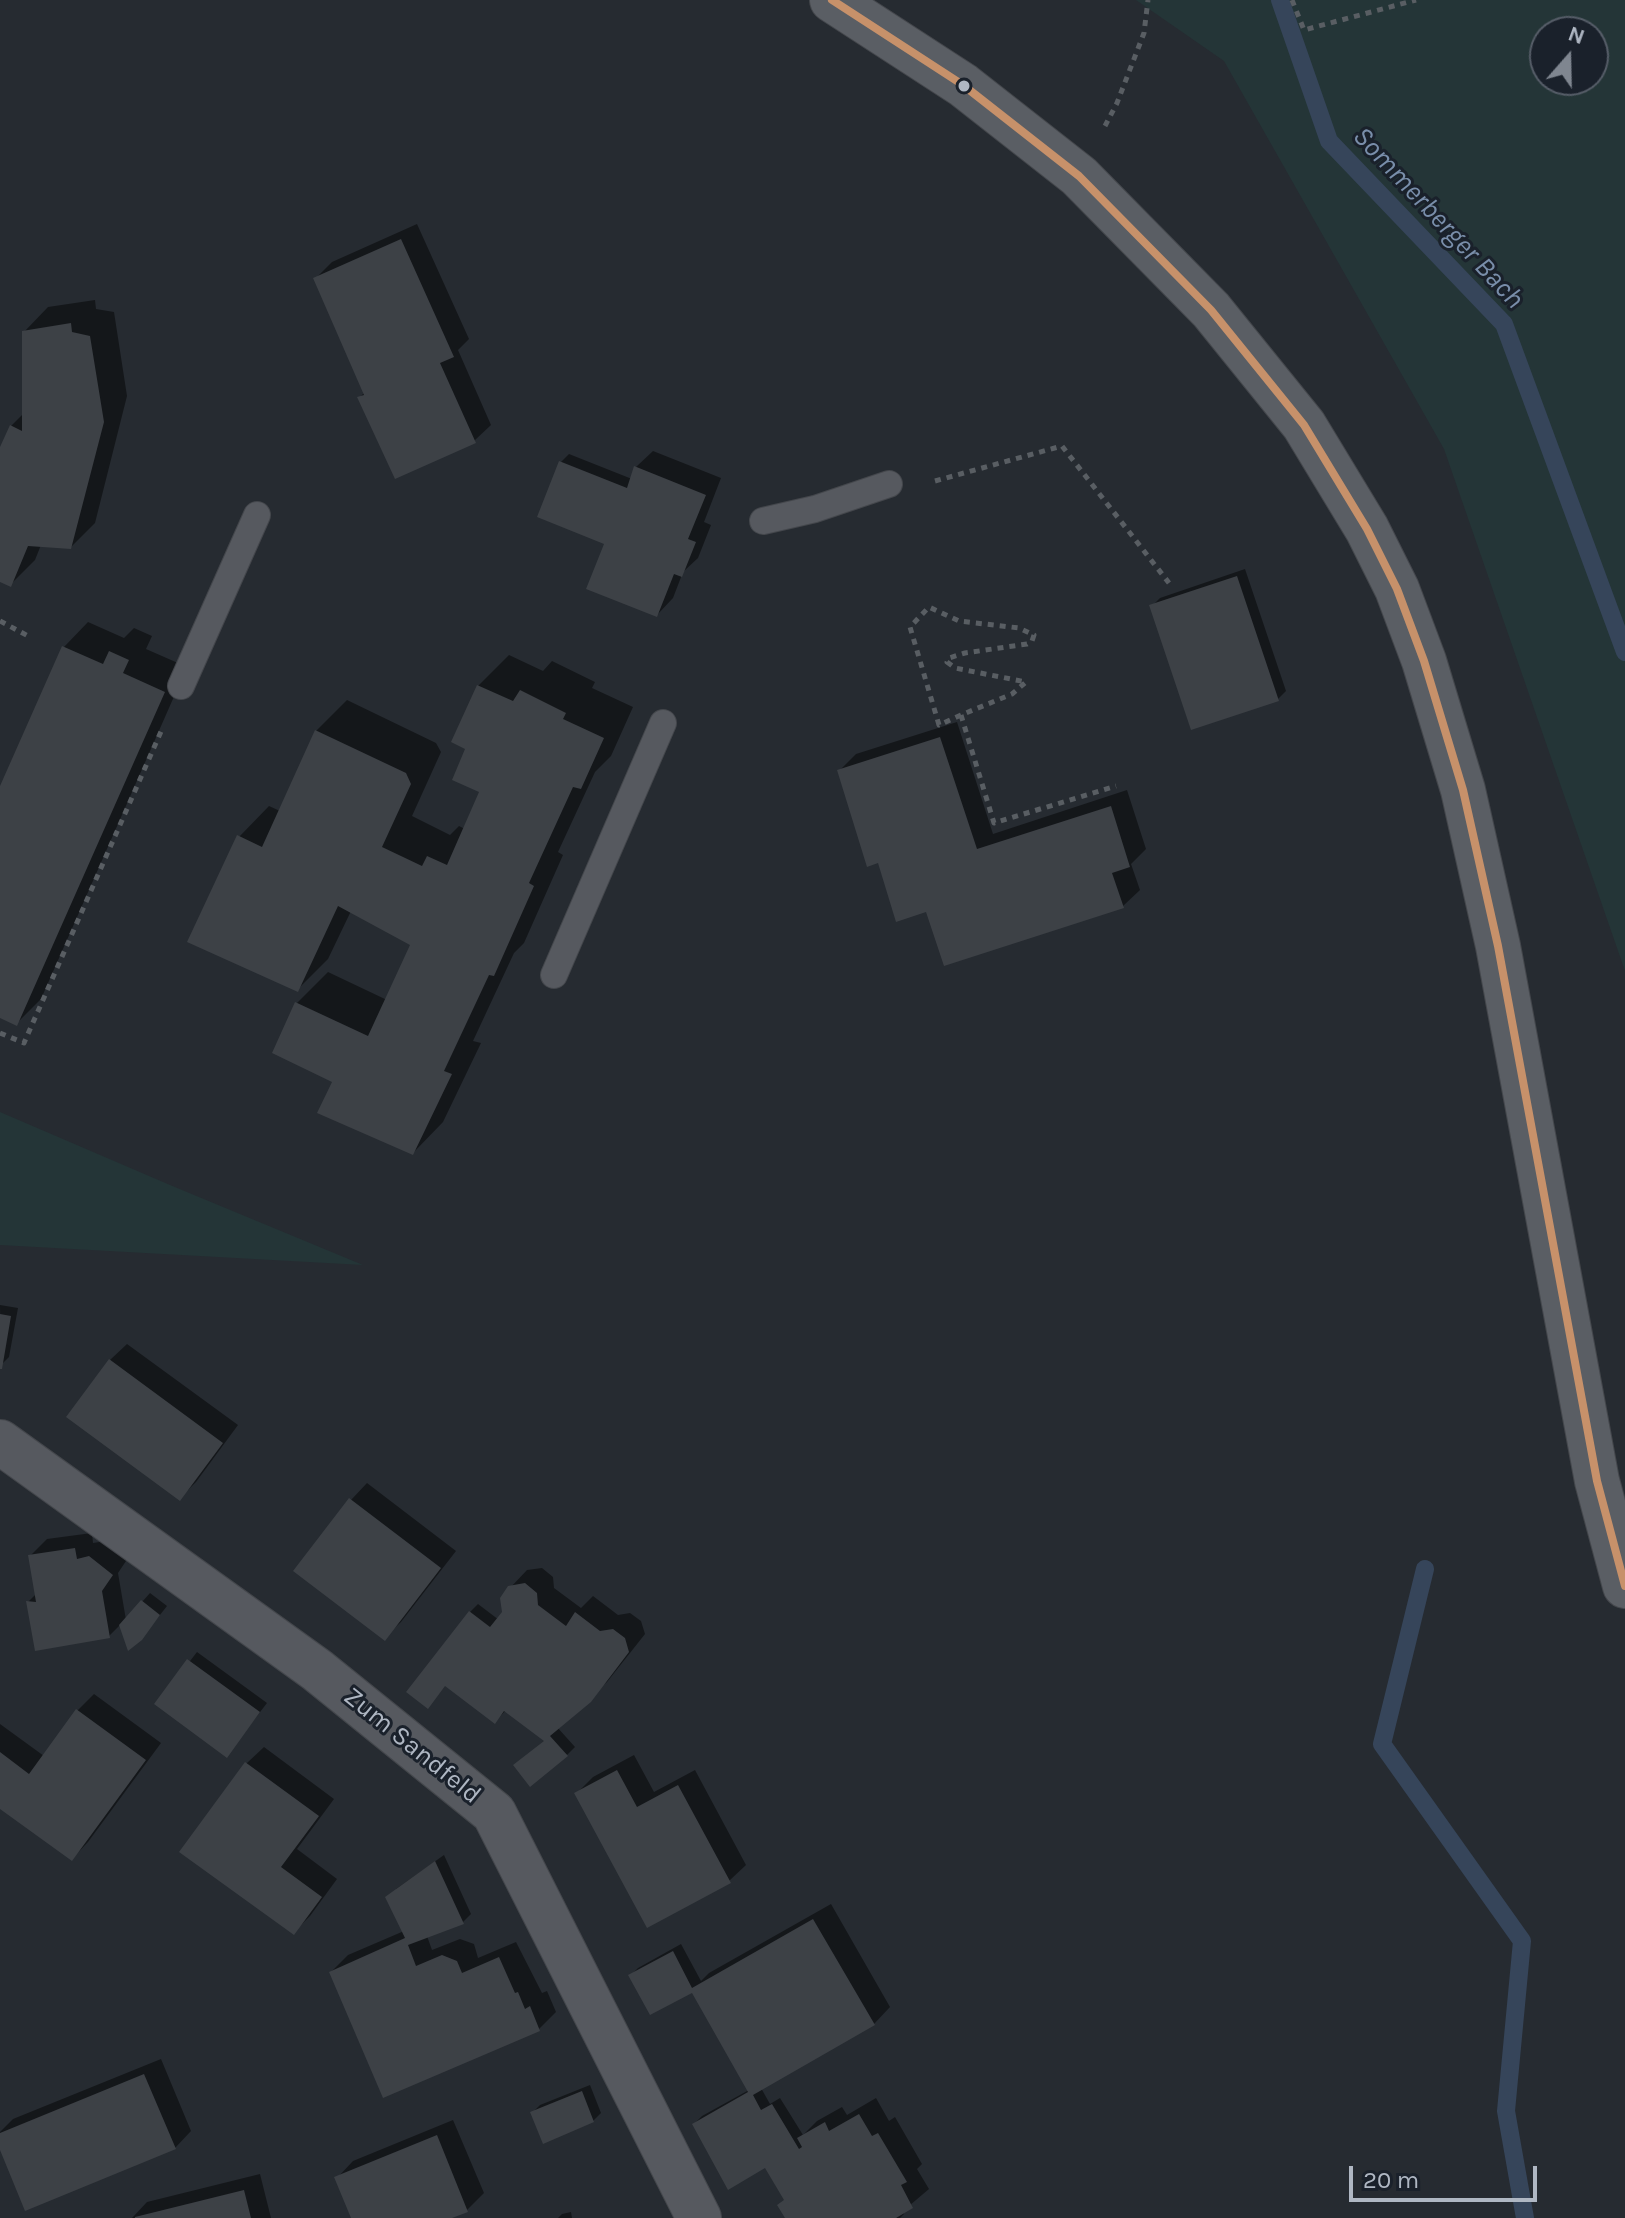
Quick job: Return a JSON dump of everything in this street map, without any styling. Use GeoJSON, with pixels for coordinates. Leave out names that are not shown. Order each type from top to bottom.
{"type":"FeatureCollection","features":[{"type":"Feature","properties":{"kind":"street"},"geometry":{"type":"LineString","coordinates":[[832,0],[963,85],[1079,176],[1211,310],[1304,425],[1367,529],[1397,589],[1424,661],[1463,790],[1498,946],[1597,1481],[1625,1586]]}},
{"type":"Feature","properties":{"kind":"street","name":"Zum Sandfeld"},"geometry":{"type":"LineString","coordinates":[[0,1442],[317,1670],[494,1813],[699,2218]]}},
{"type":"Feature","properties":{"kind":"lane"},"geometry":{"type":"LineString","coordinates":[[763,521],[815,509],[889,484]]}},
{"type":"Feature","properties":{"kind":"lane"},"geometry":{"type":"LineString","coordinates":[[181,686],[257,515]]}},
{"type":"Feature","properties":{"kind":"lane"},"geometry":{"type":"LineString","coordinates":[[554,975],[663,723]]}},
{"type":"Feature","properties":{"kind":"path"},"geometry":{"type":"LineString","coordinates":[[1079,176],[1117,103],[1144,33],[1148,0]]}},
{"type":"Feature","properties":{"kind":"path"},"geometry":{"type":"LineString","coordinates":[[1292,0],[1304,30],[1416,0]]}},
{"type":"Feature","properties":{"kind":"path"},"geometry":{"type":"LineString","coordinates":[[934,482],[1062,446],[1169,583]]}},
{"type":"Feature","properties":{"kind":"path"},"geometry":{"type":"LineString","coordinates":[[929,607],[959,621],[1019,628],[1034,635],[1027,644],[949,658],[947,662],[955,668],[1026,682],[1012,694],[961,715],[939,725],[910,627],[929,607]]}},
{"type":"Feature","properties":{"kind":"path"},"geometry":{"type":"LineString","coordinates":[[0,621],[30,637]]}},
{"type":"Feature","properties":{"kind":"path"},"geometry":{"type":"LineString","coordinates":[[0,1033],[24,1043],[181,686]]}},
{"type":"Feature","properties":{"kind":"path"},"geometry":{"type":"LineString","coordinates":[[961,715],[994,823],[1116,786]]}},
{"type":"Feature","properties":{"kind":"shaded area"},"geometry":{"type":"Polygon","coordinates":[[[1136,0],[1625,0],[1625,971],[1444,449],[1224,61],[1136,0]]]}},
{"type":"Feature","properties":{"kind":"shaded area"},"geometry":{"type":"Polygon","coordinates":[[[0,1112],[170,1185],[363,1265],[0,1245],[0,1112]]]}},
{"type":"Feature","properties":{"kind":"building"},"geometry":{"type":"Polygon","coordinates":[[[401,239],[454,357],[440,363],[476,443],[395,479],[357,397],[364,395],[313,278],[401,239]]]}},
{"type":"Feature","properties":{"kind":"building"},"geometry":{"type":"Polygon","coordinates":[[[71,323],[72,332],[90,336],[104,422],[71,549],[28,546],[11,587],[0,582],[0,447],[10,425],[22,431],[22,331],[71,323]]]}},
{"type":"Feature","properties":{"kind":"building"},"geometry":{"type":"Polygon","coordinates":[[[559,461],[627,488],[634,466],[706,495],[688,539],[696,542],[682,577],[674,574],[657,617],[586,589],[604,544],[537,517],[559,461]]]}},
{"type":"Feature","properties":{"kind":"building"},"geometry":{"type":"Polygon","coordinates":[[[1237,576],[1279,701],[1191,730],[1149,605],[1237,576]]]}},
{"type":"Feature","properties":{"kind":"building"},"geometry":{"type":"Polygon","coordinates":[[[62,646],[103,664],[109,651],[129,660],[123,673],[165,692],[17,1026],[0,1018],[0,786],[62,646]]]}},
{"type":"Feature","properties":{"kind":"building"},"geometry":{"type":"Polygon","coordinates":[[[477,685],[513,701],[520,690],[566,713],[563,719],[604,738],[581,789],[573,787],[529,883],[534,886],[494,976],[489,975],[444,1071],[452,1074],[413,1155],[317,1113],[332,1082],[272,1053],[295,1002],[368,1036],[410,945],[338,906],[298,992],[187,942],[237,835],[262,847],[315,730],[406,773],[411,784],[382,847],[422,866],[427,856],[447,865],[479,792],[452,780],[465,749],[451,742],[477,685]]]}},
{"type":"Feature","properties":{"kind":"building"},"geometry":{"type":"Polygon","coordinates":[[[940,737],[977,849],[1111,806],[1130,867],[1112,873],[1124,908],[944,966],[926,912],[896,922],[878,863],[867,867],[837,770],[940,737]]]}},
{"type":"Feature","properties":{"kind":"building"},"geometry":{"type":"Polygon","coordinates":[[[0,1314],[11,1316],[2,1369],[0,1369],[0,1314]]]}},
{"type":"Feature","properties":{"kind":"building"},"geometry":{"type":"Polygon","coordinates":[[[109,1359],[223,1443],[180,1501],[66,1417],[109,1359]]]}},
{"type":"Feature","properties":{"kind":"building"},"geometry":{"type":"Polygon","coordinates":[[[349,1498],[441,1568],[385,1641],[293,1571],[349,1498]]]}},
{"type":"Feature","properties":{"kind":"building"},"geometry":{"type":"Polygon","coordinates":[[[75,1548],[77,1559],[89,1556],[113,1575],[102,1591],[110,1638],[35,1651],[26,1601],[36,1602],[28,1555],[75,1548]]]}},
{"type":"Feature","properties":{"kind":"building"},"geometry":{"type":"Polygon","coordinates":[[[525,1583],[537,1593],[538,1605],[566,1626],[575,1612],[600,1631],[613,1629],[625,1638],[629,1652],[591,1702],[550,1736],[568,1756],[530,1787],[513,1765],[544,1741],[504,1711],[495,1724],[445,1686],[428,1709],[406,1692],[469,1611],[490,1627],[502,1612],[500,1598],[508,1586],[525,1583]]]}},
{"type":"Feature","properties":{"kind":"building"},"geometry":{"type":"Polygon","coordinates":[[[141,1600],[160,1615],[142,1640],[128,1651],[119,1625],[141,1600]]]}},
{"type":"Feature","properties":{"kind":"building"},"geometry":{"type":"Polygon","coordinates":[[[187,1659],[260,1712],[227,1758],[154,1704],[187,1659]]]}},
{"type":"Feature","properties":{"kind":"building"},"geometry":{"type":"Polygon","coordinates":[[[76,1709],[146,1760],[72,1861],[0,1809],[0,1752],[29,1774],[76,1709]]]}},
{"type":"Feature","properties":{"kind":"building"},"geometry":{"type":"Polygon","coordinates":[[[245,1762],[319,1816],[281,1867],[322,1897],[294,1935],[179,1852],[245,1762]]]}},
{"type":"Feature","properties":{"kind":"building"},"geometry":{"type":"Polygon","coordinates":[[[617,1770],[637,1807],[678,1785],[731,1883],[647,1928],[574,1793],[617,1770]]]}},
{"type":"Feature","properties":{"kind":"building"},"geometry":{"type":"Polygon","coordinates":[[[435,1861],[464,1924],[408,1945],[416,1966],[442,1955],[457,1961],[462,1973],[499,1957],[515,1993],[518,1992],[525,2009],[530,2006],[540,2031],[383,2098],[329,1972],[405,1938],[385,1897],[435,1861]]]}},
{"type":"Feature","properties":{"kind":"building"},"geometry":{"type":"Polygon","coordinates":[[[813,1919],[875,2025],[753,2095],[761,2110],[772,2104],[799,2149],[802,2147],[797,2138],[825,2122],[829,2131],[859,2114],[872,2136],[878,2133],[907,2182],[901,2185],[913,2208],[896,2218],[785,2218],[777,2205],[784,2200],[765,2168],[728,2190],[692,2124],[748,2092],[692,1993],[650,2015],[628,1975],[673,1951],[692,1988],[813,1919]]]}},
{"type":"Feature","properties":{"kind":"building"},"geometry":{"type":"Polygon","coordinates":[[[144,2074],[176,2149],[25,2211],[0,2150],[0,2133],[144,2074]]]}},
{"type":"Feature","properties":{"kind":"building"},"geometry":{"type":"Polygon","coordinates":[[[582,2091],[594,2122],[543,2144],[530,2112],[582,2091]]]}},
{"type":"Feature","properties":{"kind":"building"},"geometry":{"type":"Polygon","coordinates":[[[437,2135],[468,2212],[452,2218],[351,2218],[334,2177],[437,2135]]]}},
{"type":"Feature","properties":{"kind":"building"},"geometry":{"type":"Polygon","coordinates":[[[244,2190],[251,2218],[135,2218],[135,2217],[244,2190]]]}},
{"type":"Feature","properties":{"kind":"waterway","name":"Sommerberger Bach"},"geometry":{"type":"LineString","coordinates":[[1280,0],[1329,141],[1504,324],[1625,652]]}},
{"type":"Feature","properties":{"kind":"waterway","name":"Sommerberger Bach"},"geometry":{"type":"LineString","coordinates":[[1425,1569],[1382,1744],[1522,1941],[1506,2111],[1525,2218]]}},
{"type":"Feature","properties":{"kind":"transit line"},"geometry":{"type":"LineString","coordinates":[[832,0],[963,85],[1079,176],[1211,310],[1304,425],[1367,529],[1397,589],[1424,661],[1463,790],[1498,946],[1597,1481],[1625,1586]]}}]}
